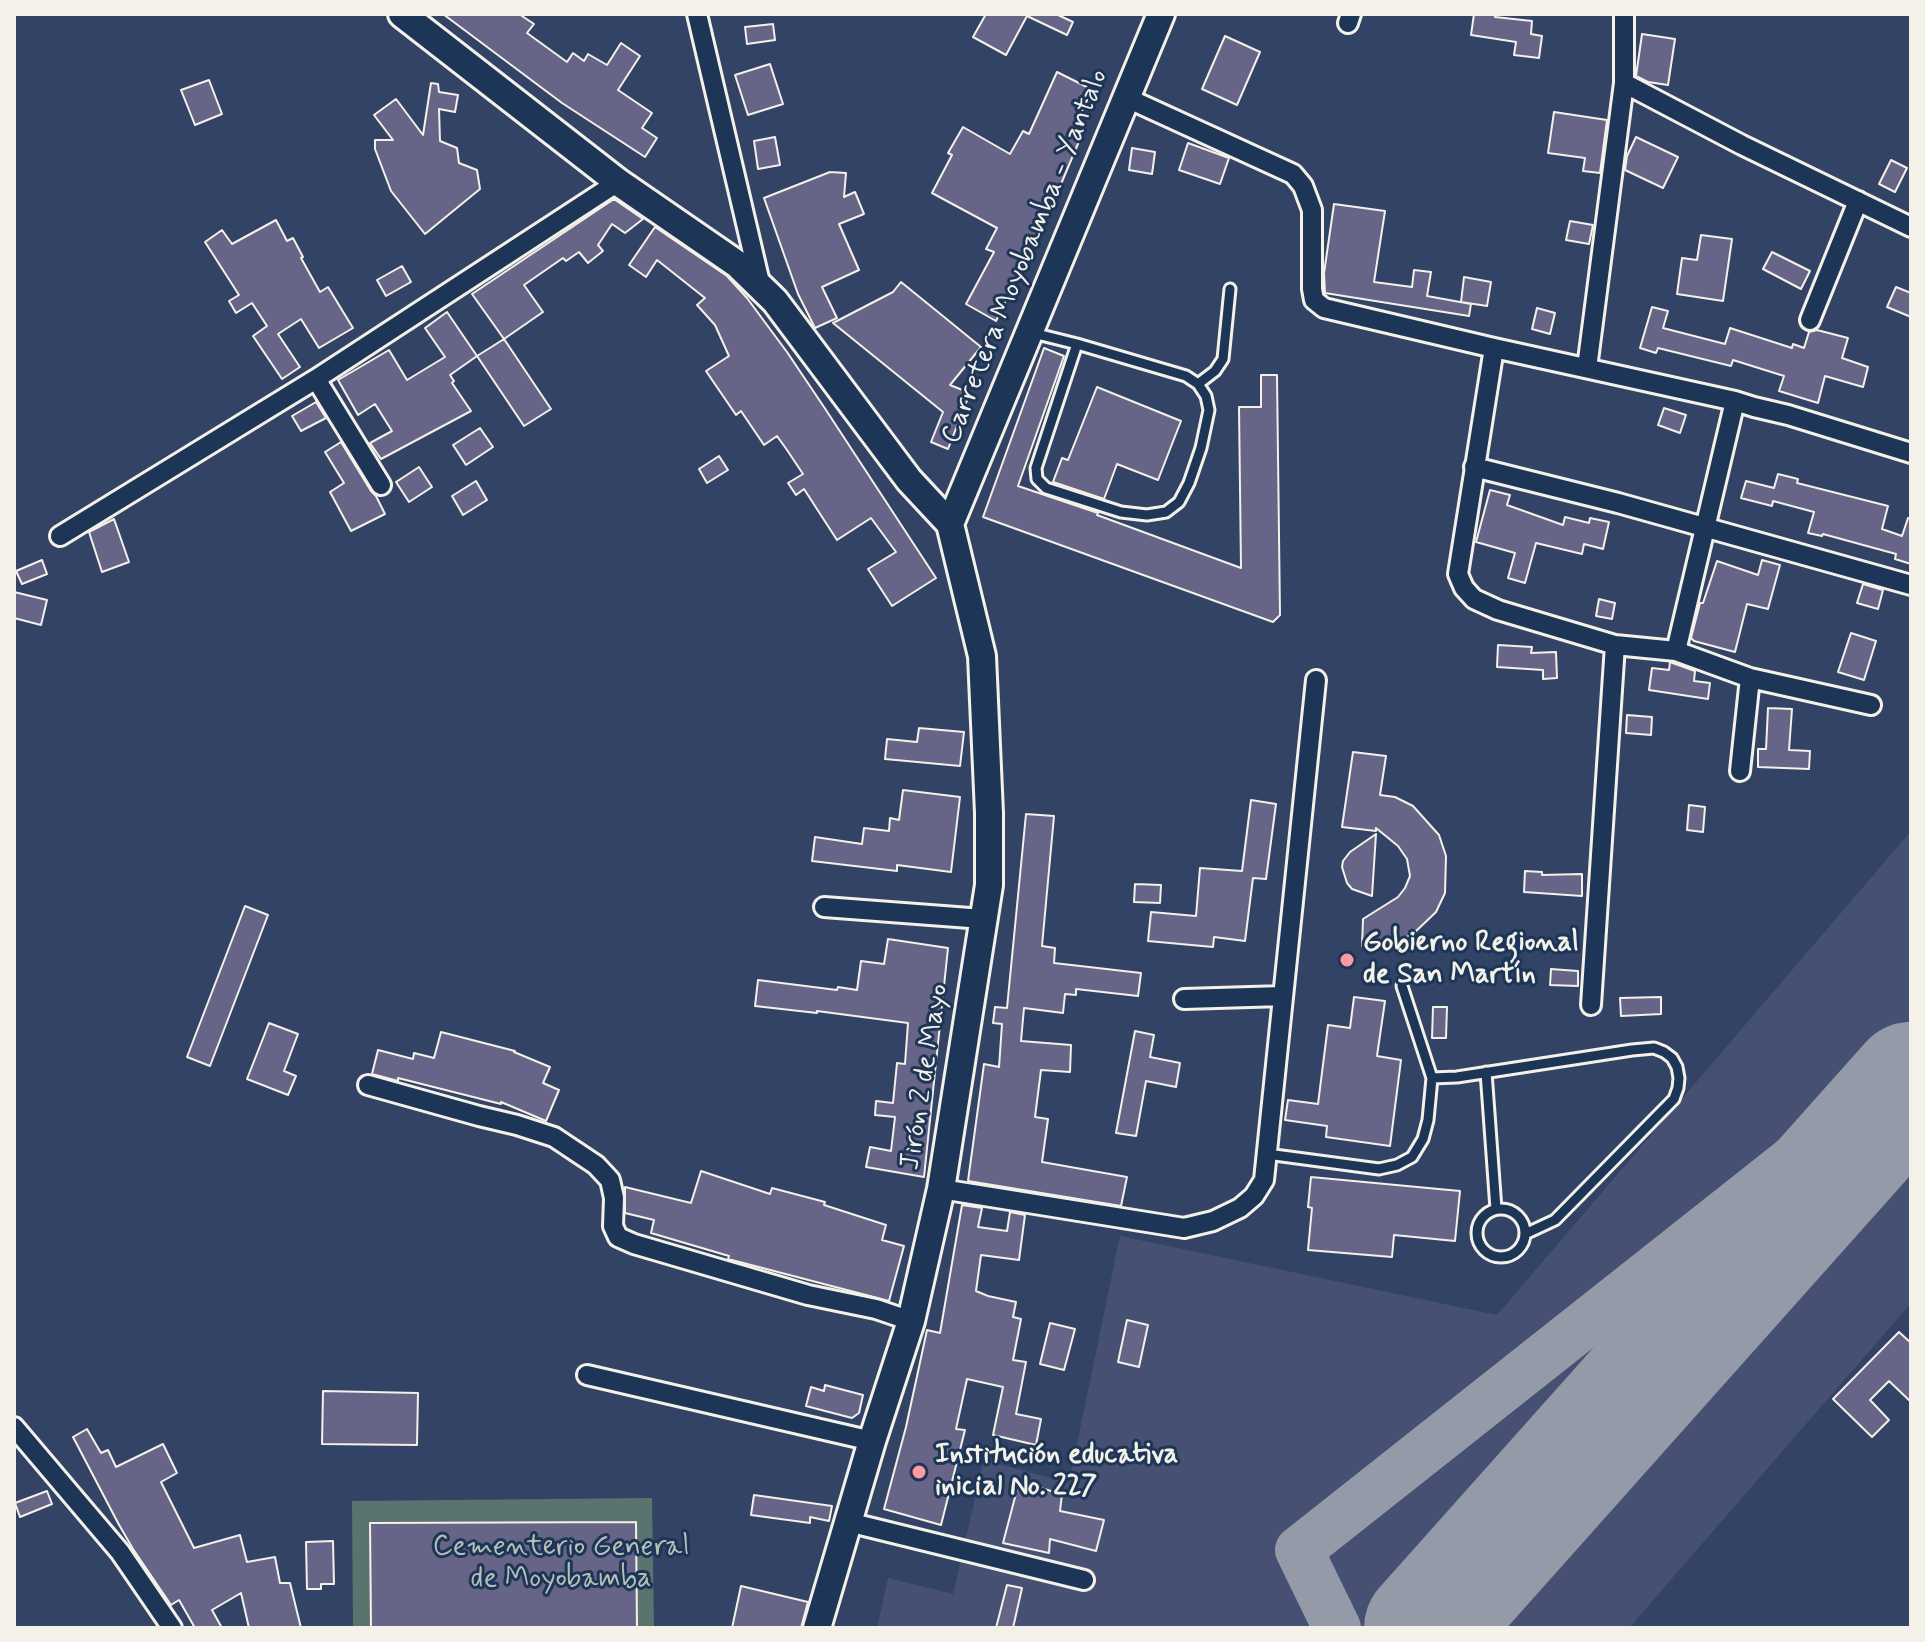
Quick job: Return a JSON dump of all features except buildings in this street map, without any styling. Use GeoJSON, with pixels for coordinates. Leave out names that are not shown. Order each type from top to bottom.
{"type":"FeatureCollection","features":[{"type":"Feature","properties":{"kind":"main road"},"geometry":{"type":"LineString","coordinates":[[402,14],[618,182],[737,264],[775,301],[909,480],[950,524]]}},
{"type":"Feature","properties":{"kind":"main road","name":"Carretera Moyobamba - Yantalo"},"geometry":{"type":"LineString","coordinates":[[950,524],[1161,14]]}},
{"type":"Feature","properties":{"kind":"main road","name":"Jirón 2 de Mayo"},"geometry":{"type":"LineString","coordinates":[[817,1628],[911,1321],[941,1189],[989,885],[982,656],[950,524]]}},
{"type":"Feature","properties":{"kind":"street"},"geometry":{"type":"LineString","coordinates":[[697,14],[761,287]]}},
{"type":"Feature","properties":{"kind":"street"},"geometry":{"type":"LineString","coordinates":[[1587,368],[1624,83],[1624,14]]}},
{"type":"Feature","properties":{"kind":"street"},"geometry":{"type":"LineString","coordinates":[[1624,83],[1742,145],[1911,227]]}},
{"type":"Feature","properties":{"kind":"street"},"geometry":{"type":"LineString","coordinates":[[1127,98],[1293,174],[1303,186],[1312,210],[1312,289],[1314,300],[1324,308],[1735,401],[1911,453]]}},
{"type":"Feature","properties":{"kind":"street"},"geometry":{"type":"LineString","coordinates":[[60,536],[316,379],[618,182]]}},
{"type":"Feature","properties":{"kind":"street"},"geometry":{"type":"LineString","coordinates":[[1810,320],[1858,201]]}},
{"type":"Feature","properties":{"kind":"street"},"geometry":{"type":"LineString","coordinates":[[1494,348],[1458,574],[1464,588],[1474,599],[1498,610],[1615,645],[1676,651],[1750,678],[1871,705]]}},
{"type":"Feature","properties":{"kind":"street"},"geometry":{"type":"LineString","coordinates":[[316,379],[381,485]]}},
{"type":"Feature","properties":{"kind":"street"},"geometry":{"type":"LineString","coordinates":[[1676,651],[1735,401]]}},
{"type":"Feature","properties":{"kind":"street"},"geometry":{"type":"LineString","coordinates":[[1474,467],[1618,503],[1911,585]]}},
{"type":"Feature","properties":{"kind":"street"},"geometry":{"type":"LineString","coordinates":[[1591,1005],[1615,645]]}},
{"type":"Feature","properties":{"kind":"street"},"geometry":{"type":"LineString","coordinates":[[1740,771],[1750,678]]}},
{"type":"Feature","properties":{"kind":"street"},"geometry":{"type":"LineString","coordinates":[[941,1189],[1184,1228],[1213,1221],[1240,1208],[1254,1196],[1264,1180],[1316,680]]}},
{"type":"Feature","properties":{"kind":"street"},"geometry":{"type":"LineString","coordinates":[[824,907],[983,919]]}},
{"type":"Feature","properties":{"kind":"street"},"geometry":{"type":"LineString","coordinates":[[1184,999],[1283,996]]}},
{"type":"Feature","properties":{"kind":"street"},"geometry":{"type":"LineString","coordinates":[[368,1085],[554,1137],[596,1165],[610,1180],[614,1198],[613,1226],[618,1237],[634,1244],[808,1295],[876,1309],[911,1321]]}},
{"type":"Feature","properties":{"kind":"street"},"geometry":{"type":"LineString","coordinates":[[587,1375],[872,1441]]}},
{"type":"Feature","properties":{"kind":"street"},"geometry":{"type":"LineString","coordinates":[[14,1427],[120,1552],[172,1628]]}},
{"type":"Feature","properties":{"kind":"street"},"geometry":{"type":"LineString","coordinates":[[848,1522],[1084,1580]]}},
{"type":"Feature","properties":{"kind":"lane"},"geometry":{"type":"LineString","coordinates":[[1198,384],[1215,371],[1223,359],[1230,289]]}},
{"type":"Feature","properties":{"kind":"lane"},"geometry":{"type":"LineString","coordinates":[[1030,332],[1077,344],[1186,376],[1198,384],[1206,396],[1209,410],[1201,448],[1179,502],[1166,512],[1147,515],[1121,512],[1046,488],[1037,479],[1036,468],[1077,344]]}},
{"type":"Feature","properties":{"kind":"lane"},"geometry":{"type":"LineString","coordinates":[[1267,1154],[1379,1169],[1412,1157],[1423,1139],[1428,1120],[1432,1078],[1402,986]]}},
{"type":"Feature","properties":{"kind":"lane"},"geometry":{"type":"LineString","coordinates":[[1432,1078],[1654,1048],[1672,1058],[1679,1078],[1674,1099],[1555,1220],[1525,1234]]}},
{"type":"Feature","properties":{"kind":"lane"},"geometry":{"type":"LineString","coordinates":[[1486,1072],[1496,1209]]}},
{"type":"Feature","properties":{"kind":"lane"},"geometry":{"type":"LineString","coordinates":[[1496,1209],[1506,1209],[1516,1214],[1523,1223],[1525,1234],[1522,1244],[1516,1253],[1506,1257],[1495,1257],[1485,1252],[1478,1243],[1476,1233],[1479,1222],[1496,1209]]}},
{"type":"Feature","properties":{"kind":"shaded area"},"geometry":{"type":"Polygon","coordinates":[[[1911,831],[1911,1303],[1629,1628],[877,1628],[888,1578],[953,1594],[984,1460],[1069,1483],[1120,1236],[1497,1315],[1911,831]]]}},
{"type":"Feature","properties":{"kind":"green space","name":"Cementerio General de Moyobamba"},"geometry":{"type":"Polygon","coordinates":[[[652,1498],[654,1628],[353,1628],[352,1501],[652,1498]]]}},
{"type":"Feature","properties":{"kind":"taxiway"},"geometry":{"type":"LineString","coordinates":[[1337,1628],[1299,1550],[1911,1066]]}},
{"type":"Feature","properties":{"kind":"runway"},"geometry":{"type":"LineString","coordinates":[[1425,1628],[1911,1083]]}},
{"type":"Feature","properties":{"kind":"place","name":"Gobierno Regional de San Martín"},"geometry":{"type":"Point","coordinates":[1347,960]}},
{"type":"Feature","properties":{"kind":"place","name":"Institución educativa inicial No. 227"},"geometry":{"type":"Point","coordinates":[919,1472]}}]}
